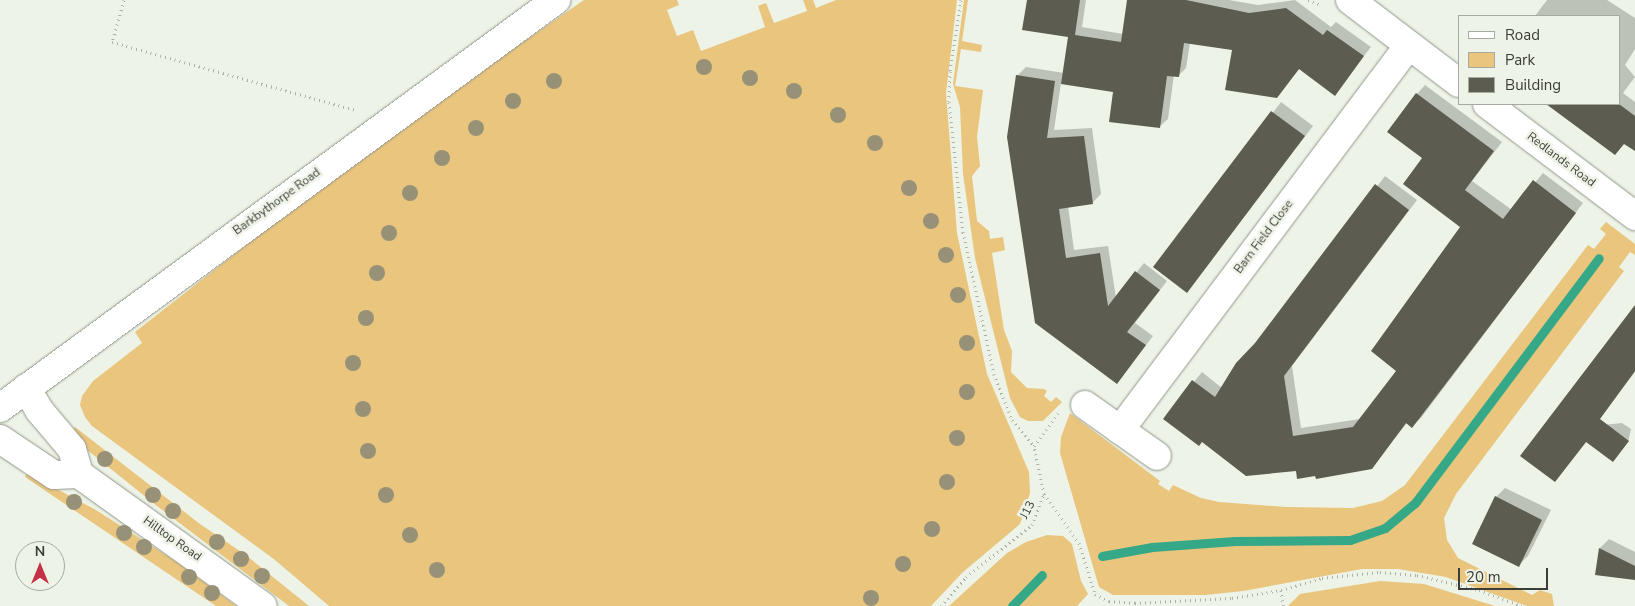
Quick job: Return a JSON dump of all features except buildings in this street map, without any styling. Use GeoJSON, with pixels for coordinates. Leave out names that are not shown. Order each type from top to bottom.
{"type":"FeatureCollection","features":[{"type":"Feature","properties":{"kind":"street","name":"Barkbythorpe Road"},"geometry":{"type":"LineString","coordinates":[[0,408],[556,0]]}},
{"type":"Feature","properties":{"kind":"street"},"geometry":{"type":"LineString","coordinates":[[1350,0],[1458,82]]}},
{"type":"Feature","properties":{"kind":"street","name":"Barn Field Close"},"geometry":{"type":"LineString","coordinates":[[1120,430],[1409,45]]}},
{"type":"Feature","properties":{"kind":"street","name":"Redlands Road"},"geometry":{"type":"LineString","coordinates":[[1488,105],[1635,216]]}},
{"type":"Feature","properties":{"kind":"street"},"geometry":{"type":"LineString","coordinates":[[0,439],[54,475],[79,474],[72,449],[39,410],[26,388]]}},
{"type":"Feature","properties":{"kind":"street"},"geometry":{"type":"LineString","coordinates":[[1073,408],[1120,430],[1156,456]]}},
{"type":"Feature","properties":{"kind":"street","name":"Hilltop Road"},"geometry":{"type":"LineString","coordinates":[[79,474],[263,606]]}},
{"type":"Feature","properties":{"kind":"path"},"geometry":{"type":"LineString","coordinates":[[124,0],[112,42],[390,120]]}},
{"type":"Feature","properties":{"kind":"path"},"geometry":{"type":"LineString","coordinates":[[961,0],[950,71],[949,102],[963,232],[997,383],[1012,420],[1034,446],[1073,408]]}},
{"type":"Feature","properties":{"kind":"path","name":"J13"},"geometry":{"type":"LineString","coordinates":[[941,606],[966,577],[1032,524],[1044,494],[1034,446]]}},
{"type":"Feature","properties":{"kind":"path"},"geometry":{"type":"LineString","coordinates":[[1044,494],[1071,528],[1079,543],[1090,585],[1102,598],[1135,603],[1232,598],[1281,590],[1322,578],[1380,572],[1417,575],[1479,590],[1522,606]]}},
{"type":"Feature","properties":{"kind":"path"},"geometry":{"type":"LineString","coordinates":[[1281,590],[1283,606]]}},
{"type":"Feature","properties":{"kind":"green space"},"geometry":{"type":"Polygon","coordinates":[[[584,0],[677,0],[679,5],[667,10],[677,36],[693,30],[701,51],[765,27],[758,6],[766,3],[774,23],[807,11],[803,0],[813,0],[816,8],[836,0],[957,0],[946,93],[957,233],[987,374],[1029,472],[1030,493],[1020,524],[962,573],[931,606],[329,606],[275,560],[92,426],[85,417],[80,405],[82,396],[93,381],[142,343],[135,332],[268,228],[481,71],[584,0]]]}},
{"type":"Feature","properties":{"kind":"green space"},"geometry":{"type":"Polygon","coordinates":[[[964,0],[968,0],[962,41],[982,45],[981,52],[961,49],[955,86],[983,90],[977,137],[980,166],[972,176],[977,221],[989,231],[990,239],[1003,237],[1005,250],[992,253],[1004,330],[1012,351],[1011,372],[1027,388],[1044,389],[1047,391],[1044,396],[1051,402],[1056,397],[1062,402],[1043,421],[1028,421],[1020,417],[1010,398],[975,258],[963,174],[960,107],[953,84],[964,0]]]}},
{"type":"Feature","properties":{"kind":"green space"},"geometry":{"type":"Polygon","coordinates":[[[1606,222],[1635,244],[1635,255],[1630,252],[1619,267],[1624,271],[1456,494],[1444,518],[1447,540],[1458,558],[1532,595],[1540,590],[1552,594],[1554,606],[1527,606],[1446,577],[1398,569],[1362,569],[1243,591],[1205,595],[1113,595],[1099,587],[1060,453],[1061,437],[1070,413],[1160,481],[1158,484],[1169,491],[1173,485],[1201,498],[1219,502],[1286,507],[1353,508],[1382,501],[1405,485],[1588,245],[1594,249],[1606,234],[1600,229],[1606,222]]]}},
{"type":"Feature","properties":{"kind":"green space"},"geometry":{"type":"Polygon","coordinates":[[[75,427],[200,524],[247,556],[309,606],[289,606],[157,506],[81,445],[72,430],[75,427]]]}},
{"type":"Feature","properties":{"kind":"green space"},"geometry":{"type":"Polygon","coordinates":[[[27,473],[96,510],[183,566],[236,606],[216,606],[25,477],[27,473]]]}},
{"type":"Feature","properties":{"kind":"green space"},"geometry":{"type":"Polygon","coordinates":[[[1047,535],[1063,536],[1072,544],[1081,581],[1088,594],[1077,606],[949,606],[1007,553],[1026,542],[1047,535]]]}},
{"type":"Feature","properties":{"kind":"green space"},"geometry":{"type":"Polygon","coordinates":[[[1380,581],[1424,584],[1495,606],[1288,606],[1300,594],[1380,581]]]}},
{"type":"Feature","properties":{"kind":"waterway"},"geometry":{"type":"LineString","coordinates":[[1102,556],[1152,547],[1235,541],[1350,540],[1385,528],[1415,503],[1599,258]]}},
{"type":"Feature","properties":{"kind":"waterway"},"geometry":{"type":"LineString","coordinates":[[1012,606],[1042,575]]}}]}
